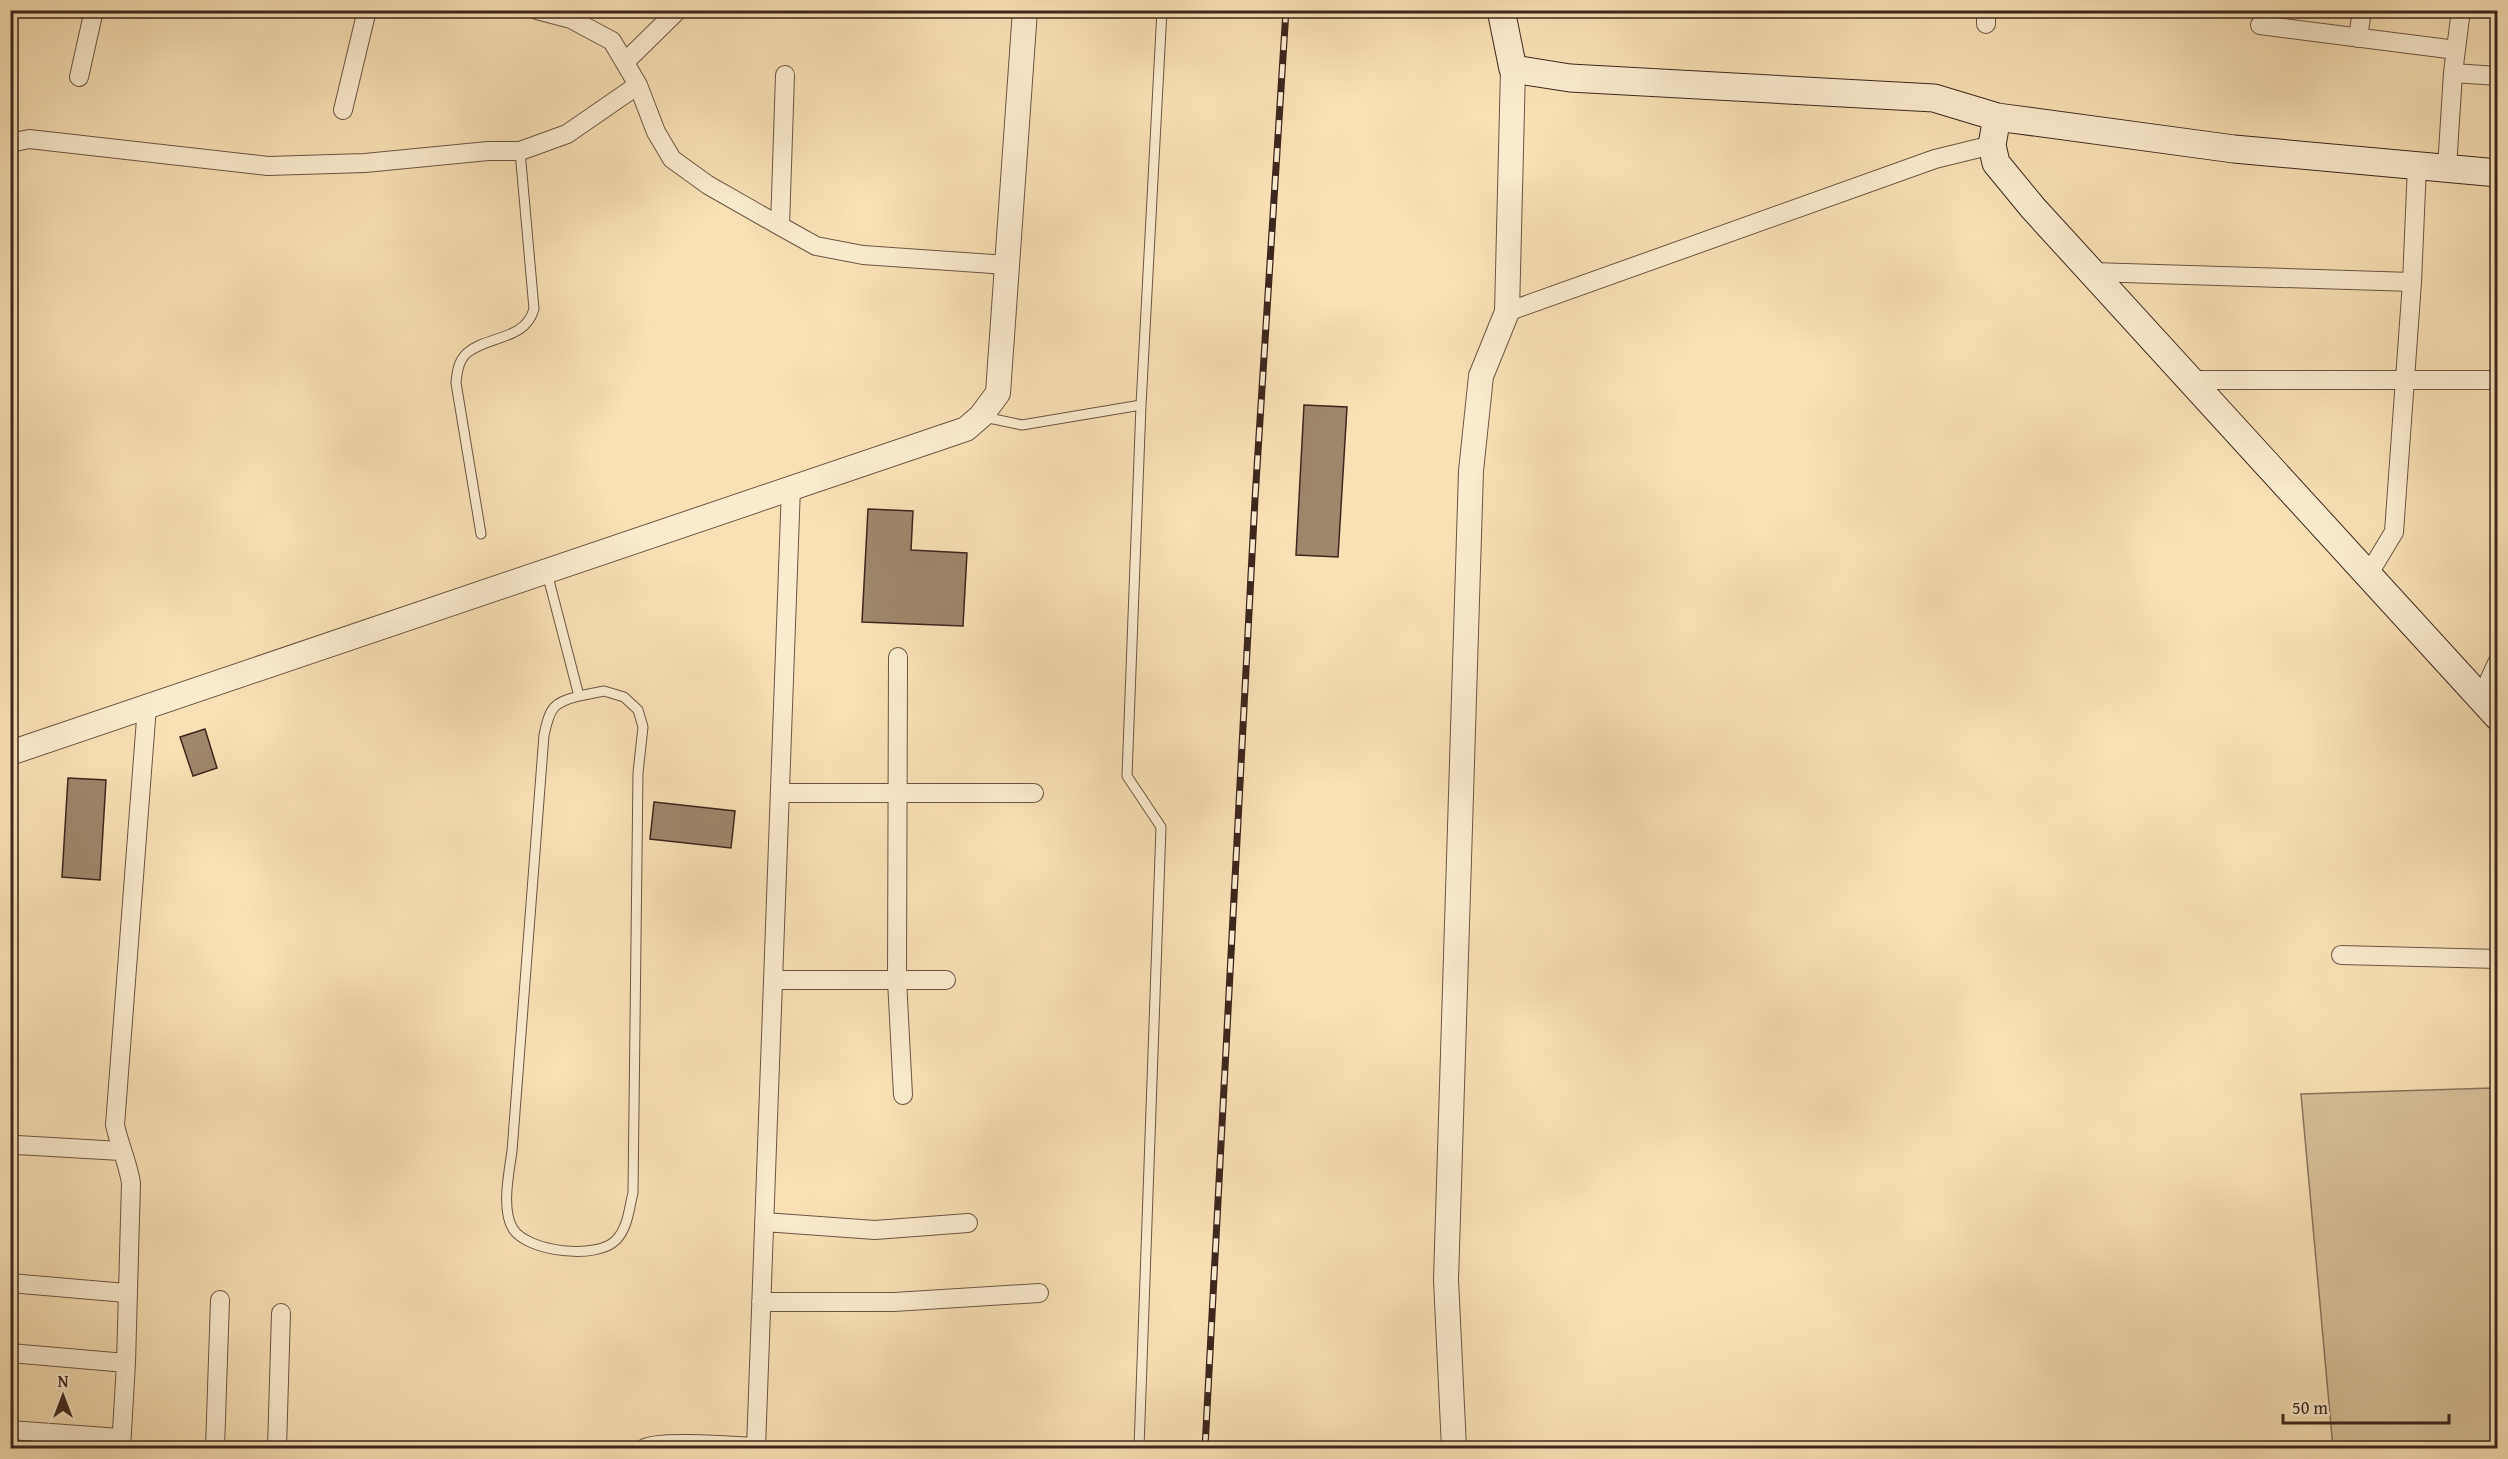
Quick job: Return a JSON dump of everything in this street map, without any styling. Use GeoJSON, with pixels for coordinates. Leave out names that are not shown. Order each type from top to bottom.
{"type":"FeatureCollection","features":[{"type":"Feature","properties":{"kind":"main road"},"geometry":{"type":"LineString","coordinates":[[1501,10],[1513,69],[1570,78],[1934,98],[1997,117],[2234,149],[2498,173]]}},
{"type":"Feature","properties":{"kind":"main road"},"geometry":{"type":"LineString","coordinates":[[1997,117],[1992,145],[1996,163],[2033,208],[2489,707]]}},
{"type":"Feature","properties":{"kind":"street"},"geometry":{"type":"LineString","coordinates":[[80,77],[94,10]]}},
{"type":"Feature","properties":{"kind":"street"},"geometry":{"type":"LineString","coordinates":[[343,111],[367,10]]}},
{"type":"Feature","properties":{"kind":"street"},"geometry":{"type":"LineString","coordinates":[[537,10],[571,19],[612,41],[638,85],[657,132],[672,159],[708,185],[816,246],[863,255],[1007,265]]}},
{"type":"Feature","properties":{"kind":"street"},"geometry":{"type":"LineString","coordinates":[[625,62],[678,10]]}},
{"type":"Feature","properties":{"kind":"street"},"geometry":{"type":"LineString","coordinates":[[10,753],[966,429],[981,416],[998,393],[1025,10]]}},
{"type":"Feature","properties":{"kind":"street"},"geometry":{"type":"LineString","coordinates":[[2358,38],[2362,10]]}},
{"type":"Feature","properties":{"kind":"street"},"geometry":{"type":"LineString","coordinates":[[2447,168],[2453,73],[2462,10]]}},
{"type":"Feature","properties":{"kind":"street"},"geometry":{"type":"LineString","coordinates":[[2260,25],[2456,50]]}},
{"type":"Feature","properties":{"kind":"street"},"geometry":{"type":"LineString","coordinates":[[1454,1449],[1446,1281],[1471,471],[1481,376],[1507,312],[1513,69]]}},
{"type":"Feature","properties":{"kind":"street"},"geometry":{"type":"LineString","coordinates":[[2453,73],[2498,76]]}},
{"type":"Feature","properties":{"kind":"street"},"geometry":{"type":"LineString","coordinates":[[780,226],[784,75]]}},
{"type":"Feature","properties":{"kind":"street"},"geometry":{"type":"LineString","coordinates":[[10,143],[29,139],[268,165],[365,163],[488,151],[520,152],[567,134],[638,85]]}},
{"type":"Feature","properties":{"kind":"street"},"geometry":{"type":"LineString","coordinates":[[1507,312],[1935,159],[1992,145]]}},
{"type":"Feature","properties":{"kind":"street"},"geometry":{"type":"LineString","coordinates":[[2368,575],[2394,532],[2412,282],[2417,165]]}},
{"type":"Feature","properties":{"kind":"street"},"geometry":{"type":"LineString","coordinates":[[2092,272],[2412,282]]}},
{"type":"Feature","properties":{"kind":"street"},"geometry":{"type":"LineString","coordinates":[[2190,380],[2498,380]]}},
{"type":"Feature","properties":{"kind":"street"},"geometry":{"type":"LineString","coordinates":[[645,1449],[649,1446],[667,1445],[756,1448],[791,487]]}},
{"type":"Feature","properties":{"kind":"street"},"geometry":{"type":"LineString","coordinates":[[898,657],[897,980],[903,1095]]}},
{"type":"Feature","properties":{"kind":"street"},"geometry":{"type":"LineString","coordinates":[[2489,707],[2498,661]]}},
{"type":"Feature","properties":{"kind":"street"},"geometry":{"type":"LineString","coordinates":[[10,1430],[120,1443],[126,1362],[126,1293],[131,1183],[115,1125],[147,706]]}},
{"type":"Feature","properties":{"kind":"street"},"geometry":{"type":"LineString","coordinates":[[781,793],[1034,793]]}},
{"type":"Feature","properties":{"kind":"street"},"geometry":{"type":"LineString","coordinates":[[2341,955],[2498,959]]}},
{"type":"Feature","properties":{"kind":"street"},"geometry":{"type":"LineString","coordinates":[[774,980],[946,980]]}},
{"type":"Feature","properties":{"kind":"street"},"geometry":{"type":"LineString","coordinates":[[17,1145],[121,1151]]}},
{"type":"Feature","properties":{"kind":"street"},"geometry":{"type":"LineString","coordinates":[[765,1222],[874,1230],[968,1223]]}},
{"type":"Feature","properties":{"kind":"street"},"geometry":{"type":"LineString","coordinates":[[10,1283],[126,1293]]}},
{"type":"Feature","properties":{"kind":"street"},"geometry":{"type":"LineString","coordinates":[[761,1302],[894,1302],[1039,1293]]}},
{"type":"Feature","properties":{"kind":"street"},"geometry":{"type":"LineString","coordinates":[[214,1449],[220,1300]]}},
{"type":"Feature","properties":{"kind":"street"},"geometry":{"type":"LineString","coordinates":[[277,1449],[281,1313]]}},
{"type":"Feature","properties":{"kind":"street"},"geometry":{"type":"LineString","coordinates":[[10,1353],[126,1362]]}},
{"type":"Feature","properties":{"kind":"lane"},"geometry":{"type":"LineString","coordinates":[[1139,1449],[1161,827],[1127,776],[1141,405],[1162,10]]}},
{"type":"Feature","properties":{"kind":"lane"},"geometry":{"type":"LineString","coordinates":[[481,534],[456,383],[458,367],[467,353],[522,328],[531,321],[534,309],[520,152]]}},
{"type":"Feature","properties":{"kind":"lane"},"geometry":{"type":"LineString","coordinates":[[981,416],[1022,425],[1141,405]]}},
{"type":"Feature","properties":{"kind":"lane"},"geometry":{"type":"LineString","coordinates":[[547,570],[579,696]]}},
{"type":"Feature","properties":{"kind":"lane"},"geometry":{"type":"LineString","coordinates":[[604,691],[624,697],[638,710],[643,727],[638,772],[633,1192],[625,1226],[616,1240],[602,1249],[573,1252],[531,1243],[513,1229],[508,1210],[506,1186],[512,1151],[544,735],[548,715],[560,701],[579,696],[604,691]]}},
{"type":"Feature","properties":{"kind":"shaded area"},"geometry":{"type":"Polygon","coordinates":[[[2492,1088],[2498,1128],[2497,1448],[2333,1448],[2301,1094],[2492,1088]]]}},
{"type":"Feature","properties":{"kind":"building"},"geometry":{"type":"Polygon","coordinates":[[[1304,405],[1347,407],[1338,557],[1296,555],[1304,405]]]}},
{"type":"Feature","properties":{"kind":"building"},"geometry":{"type":"Polygon","coordinates":[[[868,509],[913,511],[911,550],[967,553],[963,626],[862,622],[868,509]]]}},
{"type":"Feature","properties":{"kind":"building"},"geometry":{"type":"Polygon","coordinates":[[[205,729],[217,768],[193,776],[180,737],[205,729]]]}},
{"type":"Feature","properties":{"kind":"building"},"geometry":{"type":"Polygon","coordinates":[[[68,778],[106,780],[100,880],[62,877],[68,778]]]}},
{"type":"Feature","properties":{"kind":"building"},"geometry":{"type":"Polygon","coordinates":[[[654,802],[735,811],[731,848],[650,839],[654,802]]]}},
{"type":"Feature","properties":{"kind":"railway"},"geometry":{"type":"LineString","coordinates":[[1205,1448],[1255,499],[1286,10]]}}]}
